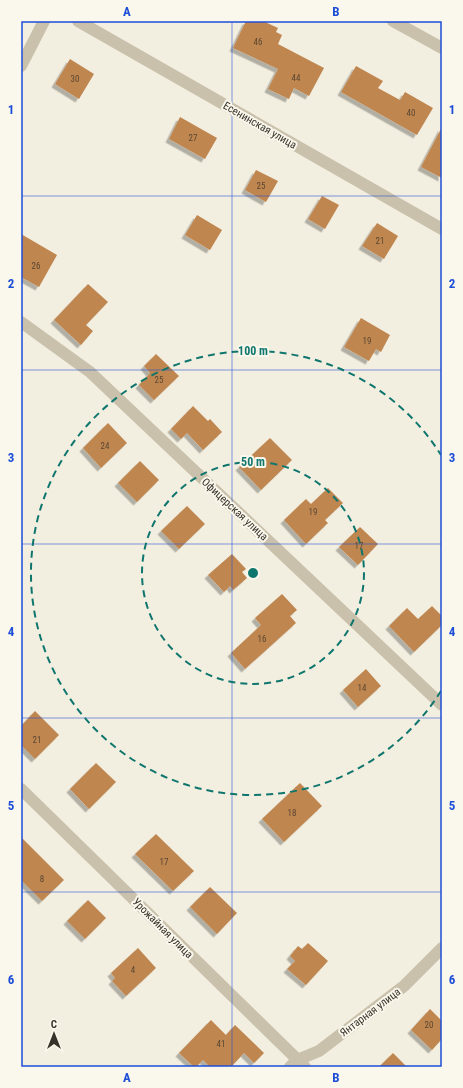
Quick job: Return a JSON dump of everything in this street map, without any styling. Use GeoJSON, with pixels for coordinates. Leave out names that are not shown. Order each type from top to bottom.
{"type":"FeatureCollection","features":[{"type":"Feature","properties":{"kind":"street"},"geometry":{"type":"LineString","coordinates":[[21,66],[44,21]]}},
{"type":"Feature","properties":{"kind":"street","name":"Есенинская улица"},"geometry":{"type":"LineString","coordinates":[[78,21],[442,229]]}},
{"type":"Feature","properties":{"kind":"street"},"geometry":{"type":"LineString","coordinates":[[393,21],[442,48]]}},
{"type":"Feature","properties":{"kind":"street","name":"Офицерская улица"},"geometry":{"type":"LineString","coordinates":[[21,322],[90,372],[442,705]]}},
{"type":"Feature","properties":{"kind":"street","name":"Урожайная улица"},"geometry":{"type":"LineString","coordinates":[[21,789],[297,1065]]}},
{"type":"Feature","properties":{"kind":"street","name":"Янтарная улица"},"geometry":{"type":"LineString","coordinates":[[297,1065],[319,1051],[404,986],[442,948]]}},
{"type":"Feature","properties":{"kind":"building"},"geometry":{"type":"Polygon","coordinates":[[[246,21],[263,21],[278,28],[276,32],[282,35],[278,44],[324,68],[309,96],[294,88],[289,99],[268,89],[278,69],[233,48],[246,21]]]}},
{"type":"Feature","properties":{"kind":"building"},"geometry":{"type":"Polygon","coordinates":[[[70,59],[94,74],[79,99],[55,84],[70,59]]]}},
{"type":"Feature","properties":{"kind":"building"},"geometry":{"type":"Polygon","coordinates":[[[356,66],[383,81],[378,88],[400,100],[405,92],[433,108],[417,135],[341,92],[356,66]]]}},
{"type":"Feature","properties":{"kind":"building"},"geometry":{"type":"Polygon","coordinates":[[[180,117],[217,138],[205,159],[169,139],[180,117]]]}},
{"type":"Feature","properties":{"kind":"building"},"geometry":{"type":"Polygon","coordinates":[[[442,127],[442,178],[421,167],[442,127]]]}},
{"type":"Feature","properties":{"kind":"building"},"geometry":{"type":"Polygon","coordinates":[[[256,170],[278,181],[266,202],[245,190],[256,170]]]}},
{"type":"Feature","properties":{"kind":"building"},"geometry":{"type":"Polygon","coordinates":[[[322,196],[339,205],[325,229],[308,219],[322,196]]]}},
{"type":"Feature","properties":{"kind":"building"},"geometry":{"type":"Polygon","coordinates":[[[197,215],[222,230],[210,250],[185,235],[197,215]]]}},
{"type":"Feature","properties":{"kind":"building"},"geometry":{"type":"Polygon","coordinates":[[[377,223],[398,236],[384,259],[362,246],[377,223]]]}},
{"type":"Feature","properties":{"kind":"building"},"geometry":{"type":"Polygon","coordinates":[[[21,234],[57,255],[39,287],[21,277],[21,234]]]}},
{"type":"Feature","properties":{"kind":"building"},"geometry":{"type":"Polygon","coordinates":[[[88,284],[108,302],[86,325],[93,331],[81,345],[54,320],[88,284]]]}},
{"type":"Feature","properties":{"kind":"building"},"geometry":{"type":"Polygon","coordinates":[[[361,318],[390,335],[381,352],[376,349],[369,361],[344,347],[361,318]]]}},
{"type":"Feature","properties":{"kind":"building"},"geometry":{"type":"Polygon","coordinates":[[[156,354],[179,376],[154,400],[139,385],[150,373],[144,366],[156,354]]]}},
{"type":"Feature","properties":{"kind":"building"},"geometry":{"type":"Polygon","coordinates":[[[193,406],[208,421],[210,419],[222,432],[203,450],[187,433],[181,439],[171,429],[193,406]]]}},
{"type":"Feature","properties":{"kind":"building"},"geometry":{"type":"Polygon","coordinates":[[[108,423],[127,443],[101,468],[83,448],[108,423]]]}},
{"type":"Feature","properties":{"kind":"building"},"geometry":{"type":"Polygon","coordinates":[[[270,438],[292,460],[261,490],[239,467],[270,438]]]}},
{"type":"Feature","properties":{"kind":"building"},"geometry":{"type":"Polygon","coordinates":[[[140,461],[159,480],[137,502],[118,483],[140,461]]]}},
{"type":"Feature","properties":{"kind":"building"},"geometry":{"type":"Polygon","coordinates":[[[328,488],[343,503],[325,520],[328,523],[306,544],[284,520],[306,499],[311,504],[328,488]]]}},
{"type":"Feature","properties":{"kind":"building"},"geometry":{"type":"Polygon","coordinates":[[[187,506],[205,524],[179,549],[161,531],[187,506]]]}},
{"type":"Feature","properties":{"kind":"building"},"geometry":{"type":"Polygon","coordinates":[[[360,527],[378,544],[358,565],[339,547],[360,527]]]}},
{"type":"Feature","properties":{"kind":"building"},"geometry":{"type":"Polygon","coordinates":[[[232,554],[246,569],[242,572],[247,578],[233,590],[230,586],[224,592],[208,575],[232,554]]]}},
{"type":"Feature","properties":{"kind":"building"},"geometry":{"type":"Polygon","coordinates":[[[282,594],[297,610],[290,616],[296,623],[245,669],[231,653],[261,625],[255,618],[282,594]]]}},
{"type":"Feature","properties":{"kind":"building"},"geometry":{"type":"Polygon","coordinates":[[[432,606],[442,616],[442,625],[414,652],[389,626],[407,608],[418,619],[432,606]]]}},
{"type":"Feature","properties":{"kind":"building"},"geometry":{"type":"Polygon","coordinates":[[[366,669],[381,686],[358,707],[343,690],[366,669]]]}},
{"type":"Feature","properties":{"kind":"building"},"geometry":{"type":"Polygon","coordinates":[[[35,711],[59,735],[35,759],[21,745],[21,726],[35,711]]]}},
{"type":"Feature","properties":{"kind":"building"},"geometry":{"type":"Polygon","coordinates":[[[96,763],[116,782],[89,809],[70,789],[96,763]]]}},
{"type":"Feature","properties":{"kind":"building"},"geometry":{"type":"Polygon","coordinates":[[[300,783],[322,806],[284,842],[262,819],[300,783]]]}},
{"type":"Feature","properties":{"kind":"building"},"geometry":{"type":"Polygon","coordinates":[[[156,834],[194,871],[173,891],[135,854],[156,834]]]}},
{"type":"Feature","properties":{"kind":"building"},"geometry":{"type":"Polygon","coordinates":[[[21,837],[64,880],[42,901],[21,880],[21,837]]]}},
{"type":"Feature","properties":{"kind":"building"},"geometry":{"type":"Polygon","coordinates":[[[210,887],[237,913],[217,934],[190,907],[210,887]]]}},
{"type":"Feature","properties":{"kind":"building"},"geometry":{"type":"Polygon","coordinates":[[[88,900],[106,918],[85,939],[67,921],[88,900]]]}},
{"type":"Feature","properties":{"kind":"building"},"geometry":{"type":"Polygon","coordinates":[[[308,943],[328,961],[306,985],[287,969],[295,961],[290,956],[298,946],[302,949],[308,943]]]}},
{"type":"Feature","properties":{"kind":"building"},"geometry":{"type":"Polygon","coordinates":[[[138,948],[156,968],[126,996],[112,981],[115,978],[111,973],[138,948]]]}},
{"type":"Feature","properties":{"kind":"building"},"geometry":{"type":"Polygon","coordinates":[[[430,1009],[442,1021],[442,1039],[432,1050],[411,1030],[430,1009]]]}},
{"type":"Feature","properties":{"kind":"building"},"geometry":{"type":"Polygon","coordinates":[[[211,1020],[226,1035],[235,1025],[264,1053],[254,1063],[244,1053],[231,1067],[210,1067],[203,1060],[196,1067],[194,1067],[179,1053],[211,1020]]]}},
{"type":"Feature","properties":{"kind":"building"},"geometry":{"type":"Polygon","coordinates":[[[393,1053],[407,1067],[379,1067],[393,1053]]]}}]}
